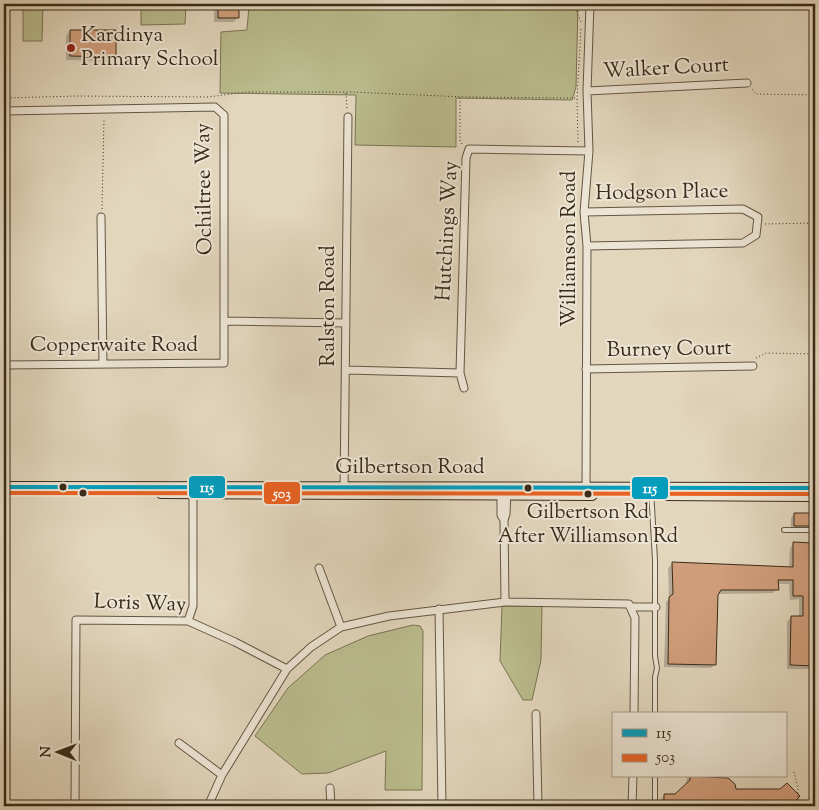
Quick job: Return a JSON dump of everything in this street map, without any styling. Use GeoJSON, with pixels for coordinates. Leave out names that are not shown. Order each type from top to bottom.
{"type":"FeatureCollection","features":[{"type":"Feature","properties":{"kind":"street","name":"Williamson Road"},"geometry":{"type":"LineString","coordinates":[[586,492],[587,246],[584,212],[589,152],[587,91],[590,4]]}},
{"type":"Feature","properties":{"kind":"street","name":"Walker Court"},"geometry":{"type":"LineString","coordinates":[[587,91],[747,83]]}},
{"type":"Feature","properties":{"kind":"street","name":"Ochiltree Way"},"geometry":{"type":"LineString","coordinates":[[4,111],[215,108],[224,115],[224,363]]}},
{"type":"Feature","properties":{"kind":"street","name":"Ralston Road"},"geometry":{"type":"LineString","coordinates":[[344,491],[348,117]]}},
{"type":"Feature","properties":{"kind":"street","name":"Hutchings Way"},"geometry":{"type":"LineString","coordinates":[[464,388],[460,373],[466,158],[469,149],[589,152]]}},
{"type":"Feature","properties":{"kind":"street","name":"Hodgson Place"},"geometry":{"type":"LineString","coordinates":[[584,212],[742,209],[758,217],[757,224]]}},
{"type":"Feature","properties":{"kind":"street"},"geometry":{"type":"LineString","coordinates":[[101,217],[103,364]]}},
{"type":"Feature","properties":{"kind":"street"},"geometry":{"type":"LineString","coordinates":[[587,246],[743,243],[756,235],[757,224]]}},
{"type":"Feature","properties":{"kind":"street"},"geometry":{"type":"LineString","coordinates":[[225,321],[346,323]]}},
{"type":"Feature","properties":{"kind":"street","name":"Copperwaite Road"},"geometry":{"type":"LineString","coordinates":[[4,365],[224,363]]}},
{"type":"Feature","properties":{"kind":"street","name":"Burney Court"},"geometry":{"type":"LineString","coordinates":[[586,369],[753,366]]}},
{"type":"Feature","properties":{"kind":"street"},"geometry":{"type":"LineString","coordinates":[[346,370],[460,373]]}},
{"type":"Feature","properties":{"kind":"street","name":"Gilbertson Road"},"geometry":{"type":"LineString","coordinates":[[4,487],[193,490],[651,492],[815,496]]}},
{"type":"Feature","properties":{"kind":"street","name":"Gilbertson Road"},"geometry":{"type":"LineString","coordinates":[[651,492],[815,488]]}},
{"type":"Feature","properties":{"kind":"street"},"geometry":{"type":"LineString","coordinates":[[188,621],[193,606],[193,490]]}},
{"type":"Feature","properties":{"kind":"street","name":"Gilbertson Road"},"geometry":{"type":"LineString","coordinates":[[4,493],[193,490]]}},
{"type":"Feature","properties":{"kind":"street"},"geometry":{"type":"LineString","coordinates":[[504,491],[506,514],[504,520],[505,602]]}},
{"type":"Feature","properties":{"kind":"street"},"geometry":{"type":"LineString","coordinates":[[319,568],[341,627]]}},
{"type":"Feature","properties":{"kind":"street"},"geometry":{"type":"LineString","coordinates":[[208,806],[222,775],[287,670],[311,647],[341,627],[389,616],[505,602],[629,604],[635,618],[634,712]]}},
{"type":"Feature","properties":{"kind":"street"},"geometry":{"type":"LineString","coordinates":[[630,607],[656,607]]}},
{"type":"Feature","properties":{"kind":"street"},"geometry":{"type":"LineString","coordinates":[[439,609],[442,806]]}},
{"type":"Feature","properties":{"kind":"street","name":"Loris Way"},"geometry":{"type":"LineString","coordinates":[[75,806],[76,620],[188,621],[235,642],[287,670]]}},
{"type":"Feature","properties":{"kind":"street"},"geometry":{"type":"LineString","coordinates":[[536,714],[538,806]]}},
{"type":"Feature","properties":{"kind":"street"},"geometry":{"type":"LineString","coordinates":[[179,743],[222,775]]}},
{"type":"Feature","properties":{"kind":"street"},"geometry":{"type":"LineString","coordinates":[[632,806],[633,778]]}},
{"type":"Feature","properties":{"kind":"street"},"geometry":{"type":"LineString","coordinates":[[330,788],[332,806]]}},
{"type":"Feature","properties":{"kind":"lane"},"geometry":{"type":"LineString","coordinates":[[651,492],[656,607],[655,656],[657,668],[655,677],[655,712]]}},
{"type":"Feature","properties":{"kind":"lane"},"geometry":{"type":"LineString","coordinates":[[784,530],[815,530]]}},
{"type":"Feature","properties":{"kind":"lane"},"geometry":{"type":"LineString","coordinates":[[655,778],[655,806]]}},
{"type":"Feature","properties":{"kind":"path"},"geometry":{"type":"LineString","coordinates":[[568,150],[578,142],[577,98],[581,21],[577,13],[577,4]]}},
{"type":"Feature","properties":{"kind":"path"},"geometry":{"type":"LineString","coordinates":[[747,83],[756,94],[815,95]]}},
{"type":"Feature","properties":{"kind":"path"},"geometry":{"type":"LineString","coordinates":[[4,98],[78,96],[208,97],[246,92],[346,92],[460,97],[577,98]]}},
{"type":"Feature","properties":{"kind":"path"},"geometry":{"type":"LineString","coordinates":[[346,92],[348,117]]}},
{"type":"Feature","properties":{"kind":"path"},"geometry":{"type":"LineString","coordinates":[[460,97],[460,141],[468,153]]}},
{"type":"Feature","properties":{"kind":"path"},"geometry":{"type":"LineString","coordinates":[[101,217],[104,109]]}},
{"type":"Feature","properties":{"kind":"path"},"geometry":{"type":"LineString","coordinates":[[757,224],[815,223]]}},
{"type":"Feature","properties":{"kind":"path"},"geometry":{"type":"LineString","coordinates":[[753,366],[756,358],[766,353],[815,354]]}},
{"type":"Feature","properties":{"kind":"path"},"geometry":{"type":"LineString","coordinates":[[794,772],[798,788],[798,806]]}},
{"type":"Feature","properties":{"kind":"green space"},"geometry":{"type":"Polygon","coordinates":[[[23,4],[43,4],[42,41],[23,41],[23,4]]]}},
{"type":"Feature","properties":{"kind":"green space"},"geometry":{"type":"Polygon","coordinates":[[[141,4],[186,4],[185,24],[141,25],[141,4]]]}},
{"type":"Feature","properties":{"kind":"green space"},"geometry":{"type":"Polygon","coordinates":[[[348,4],[578,4],[576,87],[572,100],[456,98],[456,147],[355,145],[356,95],[220,93],[221,32],[247,30],[249,5],[348,6],[348,4]]]}},
{"type":"Feature","properties":{"kind":"green space"},"geometry":{"type":"Polygon","coordinates":[[[502,606],[542,606],[541,660],[532,700],[523,700],[500,661],[502,606]]]}},
{"type":"Feature","properties":{"kind":"green space"},"geometry":{"type":"Polygon","coordinates":[[[413,625],[420,626],[423,631],[422,790],[385,790],[386,751],[328,773],[302,774],[255,736],[288,688],[325,655],[368,636],[413,625]]]}},
{"type":"Feature","properties":{"kind":"building"},"geometry":{"type":"Polygon","coordinates":[[[218,4],[239,4],[239,18],[218,18],[218,4]]]}},
{"type":"Feature","properties":{"kind":"building"},"geometry":{"type":"Polygon","coordinates":[[[70,30],[116,30],[116,57],[70,56],[70,30]]]}},
{"type":"Feature","properties":{"kind":"building"},"geometry":{"type":"Polygon","coordinates":[[[794,513],[815,513],[815,526],[794,526],[794,513]]]}},
{"type":"Feature","properties":{"kind":"building"},"geometry":{"type":"Polygon","coordinates":[[[793,542],[812,543],[812,606],[815,606],[815,666],[790,665],[791,616],[803,616],[803,596],[793,596],[793,580],[778,580],[779,590],[721,590],[718,595],[716,665],[668,664],[669,597],[673,594],[672,562],[793,567],[793,542]]]}},
{"type":"Feature","properties":{"kind":"building"},"geometry":{"type":"Polygon","coordinates":[[[690,778],[728,778],[735,784],[736,789],[780,789],[787,783],[800,796],[794,803],[794,806],[664,806],[664,794],[675,794],[690,778]]]}},
{"type":"Feature","properties":{"kind":"transit line","name":"115"},"geometry":{"type":"LineString","coordinates":[[4,487],[815,488]]}},
{"type":"Feature","properties":{"kind":"transit line","name":"503"},"geometry":{"type":"LineString","coordinates":[[4,493],[815,494]]}},
{"type":"Feature","properties":{"kind":"place","name":"Kardinya Primary School"},"geometry":{"type":"Point","coordinates":[71,48]}},
{"type":"Feature","properties":{"kind":"place","name":"Gilbertson Rd After Williamson Rd"},"geometry":{"type":"Point","coordinates":[588,494]}}]}
